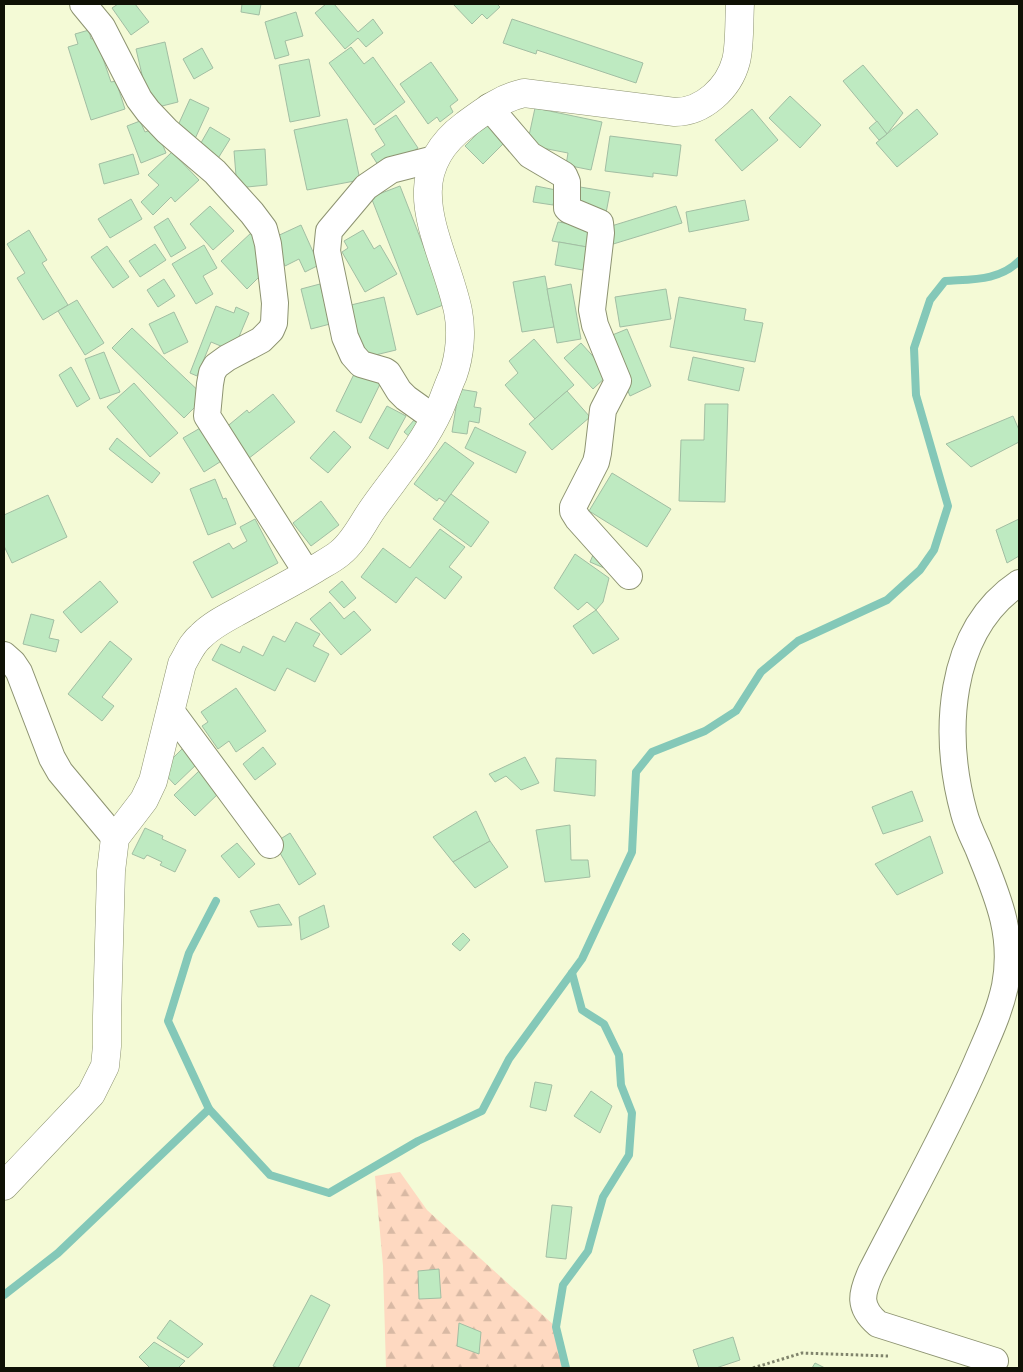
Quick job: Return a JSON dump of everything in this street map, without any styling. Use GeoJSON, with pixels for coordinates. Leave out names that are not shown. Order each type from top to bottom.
{"type":"FeatureCollection","features":[{"type":"Feature","properties":{"kind":"street"},"geometry":{"type":"LineString","coordinates":[[83,4],[102,26],[139,99],[148,111],[167,131],[215,172],[264,229],[268,244],[275,303],[274,323],[271,330],[261,340],[216,366],[212,373],[210,384],[207,416],[307,574]]}},
{"type":"Feature","properties":{"kind":"street"},"geometry":{"type":"LineString","coordinates":[[4,1186],[90,1094],[105,1066],[111,871],[114,838],[144,800],[153,781],[182,664],[191,647],[200,636],[216,624],[307,574],[350,544],[434,418],[454,372],[459,345],[458,312],[429,213],[427,195],[428,178],[434,159],[444,143],[462,127],[509,96],[524,93],[664,111],[684,112],[692,110],[709,101],[730,76],[736,60],[740,4]]}},
{"type":"Feature","properties":{"kind":"street"},"geometry":{"type":"LineString","coordinates":[[489,108],[530,156],[564,175],[567,182],[569,210],[600,223],[601,233],[592,310],[595,325],[618,381],[602,410],[596,462],[574,501],[573,511],[629,576]]}},
{"type":"Feature","properties":{"kind":"street"},"geometry":{"type":"LineString","coordinates":[[434,159],[391,170],[366,187],[329,231],[327,251],[345,337],[353,355],[361,364],[388,373],[399,391],[406,398],[434,418]]}},
{"type":"Feature","properties":{"kind":"street"},"geometry":{"type":"LineString","coordinates":[[995,1361],[878,1324],[870,1317],[862,1299],[870,1272],[963,1094],[998,1013],[1005,985],[1008,966],[1004,919],[1000,902],[964,814],[953,756],[952,729],[957,682],[972,638],[992,607],[1006,591],[1019,583]]}},
{"type":"Feature","properties":{"kind":"street"},"geometry":{"type":"LineString","coordinates":[[4,655],[19,672],[52,758],[60,772],[114,838]]}},
{"type":"Feature","properties":{"kind":"street"},"geometry":{"type":"LineString","coordinates":[[171,711],[270,845]]}},
{"type":"Feature","properties":{"kind":"path"},"geometry":{"type":"LineString","coordinates":[[753,1368],[802,1353],[891,1356]]}},
{"type":"Feature","properties":{"kind":"green space"},"geometry":{"type":"Polygon","coordinates":[[[400,1172],[427,1210],[556,1327],[563,1368],[386,1368],[383,1266],[375,1176],[400,1172]]]}},
{"type":"Feature","properties":{"kind":"building"},"geometry":{"type":"Polygon","coordinates":[[[118,4],[135,4],[149,22],[131,35],[112,8],[118,4]]]}},
{"type":"Feature","properties":{"kind":"building"},"geometry":{"type":"Polygon","coordinates":[[[242,4],[261,4],[259,15],[241,12],[242,4]]]}},
{"type":"Feature","properties":{"kind":"building"},"geometry":{"type":"Polygon","coordinates":[[[326,4],[334,4],[358,32],[373,19],[383,33],[366,47],[358,38],[345,49],[315,13],[326,4]]]}},
{"type":"Feature","properties":{"kind":"building"},"geometry":{"type":"Polygon","coordinates":[[[453,4],[497,4],[500,7],[487,19],[482,14],[472,24],[453,4]]]}},
{"type":"Feature","properties":{"kind":"building"},"geometry":{"type":"Polygon","coordinates":[[[296,12],[303,36],[285,41],[289,55],[275,59],[265,22],[296,12]]]}},
{"type":"Feature","properties":{"kind":"building"},"geometry":{"type":"Polygon","coordinates":[[[512,19],[643,63],[636,83],[537,50],[536,54],[503,43],[512,19]]]}},
{"type":"Feature","properties":{"kind":"building"},"geometry":{"type":"Polygon","coordinates":[[[89,30],[91,39],[96,38],[111,82],[116,81],[125,109],[91,120],[68,47],[78,44],[75,34],[89,30]]]}},
{"type":"Feature","properties":{"kind":"building"},"geometry":{"type":"Polygon","coordinates":[[[165,42],[178,102],[150,109],[136,49],[165,42]]]}},
{"type":"Feature","properties":{"kind":"building"},"geometry":{"type":"Polygon","coordinates":[[[351,47],[364,64],[373,57],[405,102],[374,125],[329,63],[351,47]]]}},
{"type":"Feature","properties":{"kind":"building"},"geometry":{"type":"Polygon","coordinates":[[[202,48],[213,68],[194,79],[183,59],[202,48]]]}},
{"type":"Feature","properties":{"kind":"building"},"geometry":{"type":"Polygon","coordinates":[[[309,59],[320,116],[290,122],[279,65],[309,59]]]}},
{"type":"Feature","properties":{"kind":"building"},"geometry":{"type":"Polygon","coordinates":[[[431,62],[458,100],[450,106],[453,112],[440,122],[437,117],[428,124],[400,84],[431,62]]]}},
{"type":"Feature","properties":{"kind":"building"},"geometry":{"type":"Polygon","coordinates":[[[863,65],[903,113],[887,134],[843,81],[863,65]]]}},
{"type":"Feature","properties":{"kind":"building"},"geometry":{"type":"Polygon","coordinates":[[[790,96],[821,125],[800,148],[769,118],[790,96]]]}},
{"type":"Feature","properties":{"kind":"building"},"geometry":{"type":"Polygon","coordinates":[[[190,99],[209,108],[194,141],[175,132],[190,99]]]}},
{"type":"Feature","properties":{"kind":"building"},"geometry":{"type":"Polygon","coordinates":[[[535,108],[602,122],[591,170],[566,165],[568,153],[527,145],[535,108]]]}},
{"type":"Feature","properties":{"kind":"building"},"geometry":{"type":"Polygon","coordinates":[[[752,109],[778,140],[742,171],[715,140],[752,109]]]}},
{"type":"Feature","properties":{"kind":"building"},"geometry":{"type":"Polygon","coordinates":[[[917,109],[938,134],[897,167],[876,143],[917,109]]]}},
{"type":"Feature","properties":{"kind":"building"},"geometry":{"type":"Polygon","coordinates":[[[396,115],[418,148],[395,164],[380,168],[371,154],[385,145],[375,129],[396,115]]]}},
{"type":"Feature","properties":{"kind":"building"},"geometry":{"type":"Polygon","coordinates":[[[347,119],[360,180],[307,190],[294,130],[347,119]]]}},
{"type":"Feature","properties":{"kind":"building"},"geometry":{"type":"Polygon","coordinates":[[[140,121],[145,132],[156,128],[166,153],[141,163],[127,126],[140,121]]]}},
{"type":"Feature","properties":{"kind":"building"},"geometry":{"type":"Polygon","coordinates":[[[877,121],[887,134],[879,140],[869,128],[877,121]]]}},
{"type":"Feature","properties":{"kind":"building"},"geometry":{"type":"Polygon","coordinates":[[[489,122],[507,140],[483,164],[465,146],[489,122]]]}},
{"type":"Feature","properties":{"kind":"building"},"geometry":{"type":"Polygon","coordinates":[[[210,127],[230,139],[217,160],[198,148],[210,127]]]}},
{"type":"Feature","properties":{"kind":"building"},"geometry":{"type":"Polygon","coordinates":[[[610,136],[681,145],[677,176],[653,173],[653,177],[605,171],[610,136]]]}},
{"type":"Feature","properties":{"kind":"building"},"geometry":{"type":"Polygon","coordinates":[[[265,149],[267,185],[237,188],[234,151],[265,149]]]}},
{"type":"Feature","properties":{"kind":"building"},"geometry":{"type":"Polygon","coordinates":[[[172,152],[199,180],[175,202],[171,197],[153,215],[141,202],[159,185],[148,175],[172,152]]]}},
{"type":"Feature","properties":{"kind":"building"},"geometry":{"type":"Polygon","coordinates":[[[133,154],[139,174],[104,184],[99,164],[133,154]]]}},
{"type":"Feature","properties":{"kind":"building"},"geometry":{"type":"Polygon","coordinates":[[[400,186],[446,304],[417,315],[371,197],[400,186]]]}},
{"type":"Feature","properties":{"kind":"building"},"geometry":{"type":"Polygon","coordinates":[[[536,186],[556,190],[553,205],[533,202],[536,186]]]}},
{"type":"Feature","properties":{"kind":"building"},"geometry":{"type":"Polygon","coordinates":[[[574,186],[610,192],[606,213],[570,206],[574,186]]]}},
{"type":"Feature","properties":{"kind":"building"},"geometry":{"type":"Polygon","coordinates":[[[131,199],[142,219],[110,238],[98,219],[131,199]]]}},
{"type":"Feature","properties":{"kind":"building"},"geometry":{"type":"Polygon","coordinates":[[[745,200],[749,220],[689,232],[686,212],[745,200]]]}},
{"type":"Feature","properties":{"kind":"building"},"geometry":{"type":"Polygon","coordinates":[[[210,206],[234,231],[213,250],[190,224],[210,206]]]}},
{"type":"Feature","properties":{"kind":"building"},"geometry":{"type":"Polygon","coordinates":[[[676,206],[682,223],[610,245],[605,228],[676,206]]]}},
{"type":"Feature","properties":{"kind":"building"},"geometry":{"type":"Polygon","coordinates":[[[168,218],[186,248],[171,257],[154,227],[168,218]]]}},
{"type":"Feature","properties":{"kind":"building"},"geometry":{"type":"Polygon","coordinates":[[[558,222],[592,227],[587,247],[552,241],[558,222]]]}},
{"type":"Feature","properties":{"kind":"building"},"geometry":{"type":"Polygon","coordinates":[[[301,225],[319,265],[305,272],[299,259],[285,266],[273,238],[301,225]]]}},
{"type":"Feature","properties":{"kind":"building"},"geometry":{"type":"Polygon","coordinates":[[[29,230],[47,260],[42,263],[68,305],[43,320],[17,278],[25,273],[7,244],[29,230]]]}},
{"type":"Feature","properties":{"kind":"building"},"geometry":{"type":"Polygon","coordinates":[[[363,230],[374,249],[380,245],[397,274],[365,292],[342,252],[348,248],[344,241],[363,230]]]}},
{"type":"Feature","properties":{"kind":"building"},"geometry":{"type":"Polygon","coordinates":[[[252,232],[269,267],[247,289],[221,261],[252,232]]]}},
{"type":"Feature","properties":{"kind":"building"},"geometry":{"type":"Polygon","coordinates":[[[559,242],[587,247],[583,270],[555,265],[559,242]]]}},
{"type":"Feature","properties":{"kind":"building"},"geometry":{"type":"Polygon","coordinates":[[[155,244],[166,260],[140,277],[129,261],[155,244]]]}},
{"type":"Feature","properties":{"kind":"building"},"geometry":{"type":"Polygon","coordinates":[[[204,245],[217,268],[203,276],[213,294],[196,304],[172,264],[204,245]]]}},
{"type":"Feature","properties":{"kind":"building"},"geometry":{"type":"Polygon","coordinates":[[[107,246],[129,277],[113,288],[91,257],[107,246]]]}},
{"type":"Feature","properties":{"kind":"building"},"geometry":{"type":"Polygon","coordinates":[[[545,276],[554,327],[522,332],[513,282],[545,276]]]}},
{"type":"Feature","properties":{"kind":"building"},"geometry":{"type":"Polygon","coordinates":[[[164,279],[175,296],[158,307],[147,290],[164,279]]]}},
{"type":"Feature","properties":{"kind":"building"},"geometry":{"type":"Polygon","coordinates":[[[320,284],[330,324],[311,329],[301,289],[320,284]]]}},
{"type":"Feature","properties":{"kind":"building"},"geometry":{"type":"Polygon","coordinates":[[[571,284],[581,339],[557,343],[547,289],[571,284]]]}},
{"type":"Feature","properties":{"kind":"building"},"geometry":{"type":"Polygon","coordinates":[[[666,289],[671,319],[620,327],[615,297],[666,289]]]}},
{"type":"Feature","properties":{"kind":"building"},"geometry":{"type":"Polygon","coordinates":[[[384,297],[396,350],[363,358],[351,305],[384,297]]]}},
{"type":"Feature","properties":{"kind":"building"},"geometry":{"type":"Polygon","coordinates":[[[679,297],[746,309],[744,320],[763,323],[755,362],[670,347],[679,297]]]}},
{"type":"Feature","properties":{"kind":"building"},"geometry":{"type":"Polygon","coordinates":[[[77,300],[104,343],[85,355],[58,311],[77,300]]]}},
{"type":"Feature","properties":{"kind":"building"},"geometry":{"type":"Polygon","coordinates":[[[216,306],[234,313],[236,307],[249,313],[233,351],[211,342],[197,376],[190,373],[216,306]]]}},
{"type":"Feature","properties":{"kind":"building"},"geometry":{"type":"Polygon","coordinates":[[[174,312],[188,342],[164,354],[149,324],[174,312]]]}},
{"type":"Feature","properties":{"kind":"building"},"geometry":{"type":"Polygon","coordinates":[[[132,328],[205,397],[184,418],[112,348],[132,328]]]}},
{"type":"Feature","properties":{"kind":"building"},"geometry":{"type":"Polygon","coordinates":[[[627,329],[651,386],[630,396],[605,338],[627,329]]]}},
{"type":"Feature","properties":{"kind":"building"},"geometry":{"type":"Polygon","coordinates":[[[534,339],[574,385],[535,419],[505,385],[518,373],[509,361],[534,339]]]}},
{"type":"Feature","properties":{"kind":"building"},"geometry":{"type":"Polygon","coordinates":[[[581,343],[609,374],[593,389],[564,358],[581,343]]]}},
{"type":"Feature","properties":{"kind":"building"},"geometry":{"type":"Polygon","coordinates":[[[104,352],[120,392],[100,399],[85,359],[104,352]]]}},
{"type":"Feature","properties":{"kind":"building"},"geometry":{"type":"Polygon","coordinates":[[[693,357],[744,368],[739,391],[688,380],[693,357]]]}},
{"type":"Feature","properties":{"kind":"building"},"geometry":{"type":"Polygon","coordinates":[[[71,367],[90,399],[77,407],[59,375],[71,367]]]}},
{"type":"Feature","properties":{"kind":"building"},"geometry":{"type":"Polygon","coordinates":[[[356,370],[381,382],[361,423],[336,411],[356,370]]]}},
{"type":"Feature","properties":{"kind":"building"},"geometry":{"type":"Polygon","coordinates":[[[134,383],[178,433],[150,457],[107,407],[134,383]]]}},
{"type":"Feature","properties":{"kind":"building"},"geometry":{"type":"Polygon","coordinates":[[[459,389],[477,392],[474,407],[481,408],[479,423],[469,421],[467,434],[452,432],[459,389]]]}},
{"type":"Feature","properties":{"kind":"building"},"geometry":{"type":"Polygon","coordinates":[[[567,391],[590,417],[552,450],[529,424],[567,391]]]}},
{"type":"Feature","properties":{"kind":"building"},"geometry":{"type":"Polygon","coordinates":[[[273,394],[295,422],[248,459],[224,429],[247,410],[249,413],[273,394]]]}},
{"type":"Feature","properties":{"kind":"building"},"geometry":{"type":"Polygon","coordinates":[[[705,404],[728,404],[725,502],[679,501],[681,440],[704,440],[705,404]]]}},
{"type":"Feature","properties":{"kind":"building"},"geometry":{"type":"Polygon","coordinates":[[[387,406],[406,416],[388,449],[369,438],[387,406]]]}},
{"type":"Feature","properties":{"kind":"building"},"geometry":{"type":"Polygon","coordinates":[[[1013,416],[1019,430],[1019,442],[971,467],[946,444],[1013,416]]]}},
{"type":"Feature","properties":{"kind":"building"},"geometry":{"type":"Polygon","coordinates":[[[414,420],[424,429],[411,438],[404,432],[414,420]]]}},
{"type":"Feature","properties":{"kind":"building"},"geometry":{"type":"Polygon","coordinates":[[[202,427],[223,460],[204,472],[183,438],[202,427]]]}},
{"type":"Feature","properties":{"kind":"building"},"geometry":{"type":"Polygon","coordinates":[[[475,427],[526,452],[516,473],[465,448],[475,427]]]}},
{"type":"Feature","properties":{"kind":"building"},"geometry":{"type":"Polygon","coordinates":[[[334,431],[351,447],[328,473],[310,458],[334,431]]]}},
{"type":"Feature","properties":{"kind":"building"},"geometry":{"type":"Polygon","coordinates":[[[117,438],[160,473],[152,483],[109,449],[117,438]]]}},
{"type":"Feature","properties":{"kind":"building"},"geometry":{"type":"Polygon","coordinates":[[[445,442],[474,463],[445,502],[439,498],[437,501],[414,484],[445,442]]]}},
{"type":"Feature","properties":{"kind":"building"},"geometry":{"type":"Polygon","coordinates":[[[612,473],[671,509],[647,547],[589,511],[612,473]]]}},
{"type":"Feature","properties":{"kind":"building"},"geometry":{"type":"Polygon","coordinates":[[[215,479],[223,499],[226,498],[236,524],[208,535],[190,489],[215,479]]]}},
{"type":"Feature","properties":{"kind":"building"},"geometry":{"type":"Polygon","coordinates":[[[451,494],[489,522],[471,547],[433,519],[451,494]]]}},
{"type":"Feature","properties":{"kind":"building"},"geometry":{"type":"Polygon","coordinates":[[[48,495],[67,537],[12,563],[4,546],[4,515],[48,495]]]}},
{"type":"Feature","properties":{"kind":"building"},"geometry":{"type":"Polygon","coordinates":[[[321,501],[339,525],[311,546],[293,523],[321,501]]]}},
{"type":"Feature","properties":{"kind":"building"},"geometry":{"type":"Polygon","coordinates":[[[255,519],[278,563],[212,598],[193,562],[229,543],[233,549],[247,541],[240,527],[255,519]]]}},
{"type":"Feature","properties":{"kind":"building"},"geometry":{"type":"Polygon","coordinates":[[[1019,519],[1019,556],[1007,563],[996,530],[1019,519]]]}},
{"type":"Feature","properties":{"kind":"building"},"geometry":{"type":"Polygon","coordinates":[[[440,529],[465,547],[449,567],[462,577],[445,599],[416,577],[396,603],[361,577],[383,548],[410,568],[440,529]]]}},
{"type":"Feature","properties":{"kind":"building"},"geometry":{"type":"Polygon","coordinates":[[[575,554],[609,578],[603,602],[596,610],[587,602],[578,610],[554,588],[575,554]]]}},
{"type":"Feature","properties":{"kind":"building"},"geometry":{"type":"Polygon","coordinates":[[[593,555],[618,574],[590,562],[593,555]]]}},
{"type":"Feature","properties":{"kind":"building"},"geometry":{"type":"Polygon","coordinates":[[[100,581],[118,602],[81,633],[63,612],[100,581]]]}},
{"type":"Feature","properties":{"kind":"building"},"geometry":{"type":"Polygon","coordinates":[[[342,581],[356,598],[344,608],[329,592],[342,581]]]}},
{"type":"Feature","properties":{"kind":"building"},"geometry":{"type":"Polygon","coordinates":[[[330,602],[344,619],[354,611],[371,630],[341,655],[310,619],[330,602]]]}},
{"type":"Feature","properties":{"kind":"building"},"geometry":{"type":"Polygon","coordinates":[[[596,610],[619,639],[593,654],[573,626],[596,610]]]}},
{"type":"Feature","properties":{"kind":"building"},"geometry":{"type":"Polygon","coordinates":[[[31,614],[54,620],[49,638],[59,640],[56,652],[23,644],[31,614]]]}},
{"type":"Feature","properties":{"kind":"building"},"geometry":{"type":"Polygon","coordinates":[[[296,622],[320,634],[313,646],[329,654],[315,682],[287,668],[275,691],[212,660],[221,644],[240,653],[243,646],[263,656],[273,636],[285,642],[296,622]]]}},
{"type":"Feature","properties":{"kind":"building"},"geometry":{"type":"Polygon","coordinates":[[[110,641],[132,659],[102,697],[114,706],[102,721],[68,694],[110,641]]]}},
{"type":"Feature","properties":{"kind":"building"},"geometry":{"type":"Polygon","coordinates":[[[236,688],[266,731],[236,752],[229,741],[218,749],[202,726],[208,722],[201,712],[236,688]]]}},
{"type":"Feature","properties":{"kind":"building"},"geometry":{"type":"Polygon","coordinates":[[[263,747],[276,764],[255,780],[243,764],[263,747]]]}},
{"type":"Feature","properties":{"kind":"building"},"geometry":{"type":"Polygon","coordinates":[[[183,748],[198,763],[175,785],[161,770],[183,748]]]}},
{"type":"Feature","properties":{"kind":"building"},"geometry":{"type":"Polygon","coordinates":[[[525,757],[539,783],[521,790],[506,776],[495,782],[489,774],[525,757]]]}},
{"type":"Feature","properties":{"kind":"building"},"geometry":{"type":"Polygon","coordinates":[[[556,758],[596,760],[595,796],[554,791],[556,758]]]}},
{"type":"Feature","properties":{"kind":"building"},"geometry":{"type":"Polygon","coordinates":[[[199,771],[220,792],[195,816],[174,795],[199,771]]]}},
{"type":"Feature","properties":{"kind":"building"},"geometry":{"type":"Polygon","coordinates":[[[912,791],[923,821],[883,834],[872,807],[912,791]]]}},
{"type":"Feature","properties":{"kind":"building"},"geometry":{"type":"Polygon","coordinates":[[[476,811],[490,841],[453,862],[433,837],[476,811]]]}},
{"type":"Feature","properties":{"kind":"building"},"geometry":{"type":"Polygon","coordinates":[[[570,825],[571,860],[588,860],[590,877],[545,882],[536,830],[570,825]]]}},
{"type":"Feature","properties":{"kind":"building"},"geometry":{"type":"Polygon","coordinates":[[[145,828],[163,836],[162,839],[186,850],[175,872],[160,865],[162,862],[147,855],[144,859],[132,854],[145,828]]]}},
{"type":"Feature","properties":{"kind":"building"},"geometry":{"type":"Polygon","coordinates":[[[290,833],[316,874],[299,885],[274,843],[290,833]]]}},
{"type":"Feature","properties":{"kind":"building"},"geometry":{"type":"Polygon","coordinates":[[[930,836],[943,873],[897,895],[875,864],[930,836]]]}},
{"type":"Feature","properties":{"kind":"building"},"geometry":{"type":"Polygon","coordinates":[[[490,841],[508,867],[475,888],[453,862],[490,841]]]}},
{"type":"Feature","properties":{"kind":"building"},"geometry":{"type":"Polygon","coordinates":[[[237,843],[255,864],[239,878],[221,856],[237,843]]]}},
{"type":"Feature","properties":{"kind":"building"},"geometry":{"type":"Polygon","coordinates":[[[279,904],[292,925],[258,927],[250,911],[279,904]]]}},
{"type":"Feature","properties":{"kind":"building"},"geometry":{"type":"Polygon","coordinates":[[[324,905],[329,927],[301,940],[299,917],[324,905]]]}},
{"type":"Feature","properties":{"kind":"building"},"geometry":{"type":"Polygon","coordinates":[[[463,933],[470,940],[460,951],[452,944],[463,933]]]}},
{"type":"Feature","properties":{"kind":"building"},"geometry":{"type":"Polygon","coordinates":[[[535,1082],[552,1085],[546,1111],[530,1107],[535,1082]]]}},
{"type":"Feature","properties":{"kind":"building"},"geometry":{"type":"Polygon","coordinates":[[[591,1091],[612,1106],[600,1133],[574,1116],[591,1091]]]}},
{"type":"Feature","properties":{"kind":"building"},"geometry":{"type":"Polygon","coordinates":[[[552,1205],[572,1207],[566,1259],[546,1257],[552,1205]]]}},
{"type":"Feature","properties":{"kind":"building"},"geometry":{"type":"Polygon","coordinates":[[[439,1269],[441,1298],[419,1299],[418,1271],[439,1269]]]}},
{"type":"Feature","properties":{"kind":"building"},"geometry":{"type":"Polygon","coordinates":[[[311,1295],[330,1305],[298,1368],[278,1368],[273,1366],[311,1295]]]}},
{"type":"Feature","properties":{"kind":"building"},"geometry":{"type":"Polygon","coordinates":[[[170,1320],[203,1344],[188,1358],[157,1338],[170,1320]]]}},
{"type":"Feature","properties":{"kind":"building"},"geometry":{"type":"Polygon","coordinates":[[[459,1323],[481,1332],[479,1354],[457,1346],[459,1323]]]}},
{"type":"Feature","properties":{"kind":"building"},"geometry":{"type":"Polygon","coordinates":[[[733,1337],[740,1360],[716,1368],[699,1368],[693,1350],[733,1337]]]}},
{"type":"Feature","properties":{"kind":"building"},"geometry":{"type":"Polygon","coordinates":[[[154,1342],[185,1361],[178,1368],[150,1368],[139,1357],[154,1342]]]}},
{"type":"Feature","properties":{"kind":"building"},"geometry":{"type":"Polygon","coordinates":[[[815,1363],[825,1368],[812,1368],[815,1363]]]}},
{"type":"Feature","properties":{"kind":"waterway"},"geometry":{"type":"LineString","coordinates":[[4,1295],[58,1253],[209,1109],[270,1175],[329,1193],[418,1141],[482,1111],[509,1059],[582,959],[632,852],[636,772],[652,752],[705,731],[736,711],[761,672],[798,641],[887,600],[920,570],[934,550],[948,506],[916,395],[914,348],[930,300],[945,281],[994,276],[1011,268],[1019,261]]}},
{"type":"Feature","properties":{"kind":"waterway"},"geometry":{"type":"LineString","coordinates":[[209,1109],[168,1021],[189,953],[216,901]]}},
{"type":"Feature","properties":{"kind":"waterway"},"geometry":{"type":"LineString","coordinates":[[566,1368],[556,1327],[563,1285],[588,1251],[603,1197],[629,1155],[632,1113],[621,1085],[619,1055],[604,1024],[582,1010],[572,973]]}}]}
